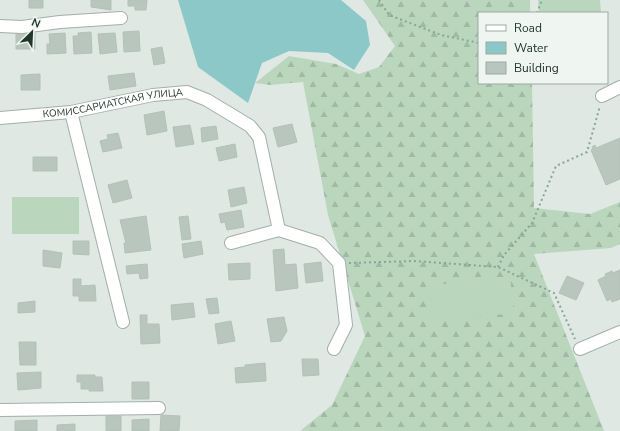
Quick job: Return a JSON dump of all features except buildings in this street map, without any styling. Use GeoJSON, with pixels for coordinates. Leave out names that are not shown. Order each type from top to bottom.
{"type":"FeatureCollection","features":[{"type":"Feature","properties":{"kind":"street"},"geometry":{"type":"LineString","coordinates":[[0,26],[22,27],[60,22],[121,18]]}},
{"type":"Feature","properties":{"kind":"street"},"geometry":{"type":"LineString","coordinates":[[602,96],[620,87]]}},
{"type":"Feature","properties":{"kind":"street","name":"КОМИССАРИАТСКАЯ УЛИЦА"},"geometry":{"type":"LineString","coordinates":[[0,118],[71,112],[154,95],[188,92],[207,100],[250,126],[258,136],[279,230]]}},
{"type":"Feature","properties":{"kind":"street"},"geometry":{"type":"LineString","coordinates":[[71,112],[123,322]]}},
{"type":"Feature","properties":{"kind":"street"},"geometry":{"type":"LineString","coordinates":[[231,243],[279,230],[320,243],[339,263],[346,325],[334,349]]}},
{"type":"Feature","properties":{"kind":"street"},"geometry":{"type":"LineString","coordinates":[[580,349],[620,332]]}},
{"type":"Feature","properties":{"kind":"street"},"geometry":{"type":"LineString","coordinates":[[0,410],[159,408]]}},
{"type":"Feature","properties":{"kind":"path"},"geometry":{"type":"LineString","coordinates":[[380,0],[389,15],[441,35],[478,43]]}},
{"type":"Feature","properties":{"kind":"path"},"geometry":{"type":"LineString","coordinates":[[537,12],[542,0]]}},
{"type":"Feature","properties":{"kind":"path"},"geometry":{"type":"LineString","coordinates":[[498,267],[504,255],[532,223],[556,166],[587,152],[602,96]]}},
{"type":"Feature","properties":{"kind":"path"},"geometry":{"type":"LineString","coordinates":[[339,263],[414,261],[498,267],[554,293],[580,349]]}},
{"type":"Feature","properties":{"kind":"green space"},"geometry":{"type":"Polygon","coordinates":[[[363,0],[530,0],[530,12],[478,12],[478,84],[532,84],[534,208],[590,214],[620,202],[620,244],[611,248],[534,254],[604,431],[300,431],[332,405],[365,336],[328,215],[303,82],[270,85],[255,83],[289,56],[336,64],[359,74],[379,67],[395,46],[363,0]]]}},
{"type":"Feature","properties":{"kind":"green space"},"geometry":{"type":"Polygon","coordinates":[[[538,0],[600,0],[601,12],[539,12],[538,0]]]}},
{"type":"Feature","properties":{"kind":"green space"},"geometry":{"type":"Polygon","coordinates":[[[12,197],[79,197],[79,234],[12,234],[12,197]]]}},
{"type":"Feature","properties":{"kind":"green space"},"geometry":{"type":"Polygon","coordinates":[[[510,277],[514,313],[430,322],[426,286],[510,277]]]}},
{"type":"Feature","properties":{"kind":"water"},"geometry":{"type":"Polygon","coordinates":[[[178,0],[341,0],[366,21],[370,45],[354,70],[328,53],[289,51],[262,63],[248,103],[198,67],[178,0]]]}}]}
